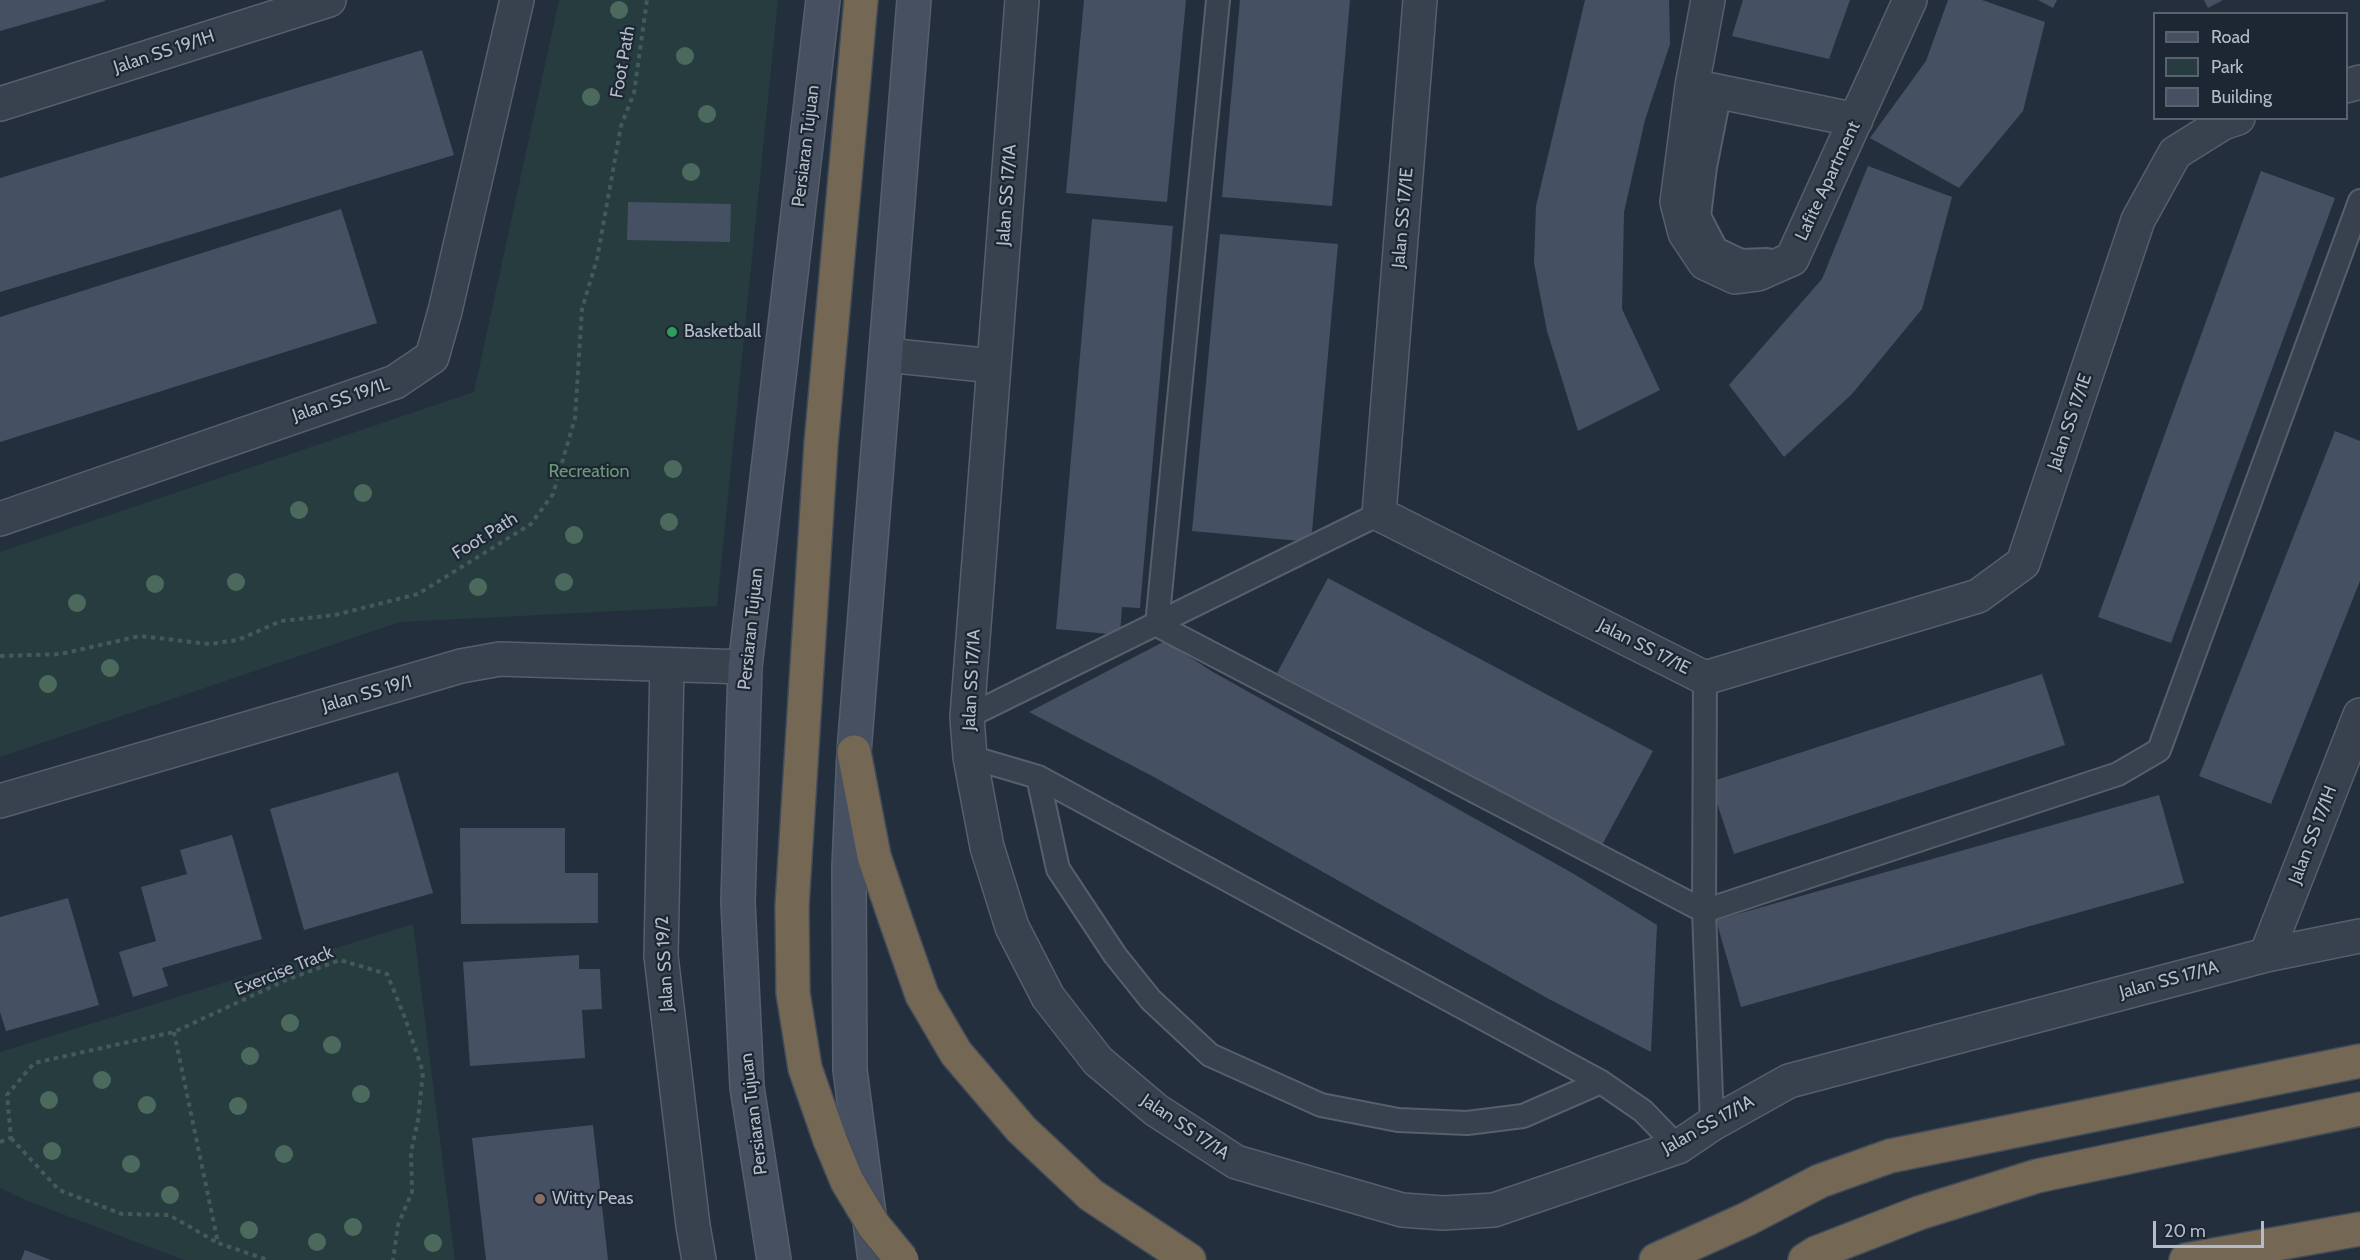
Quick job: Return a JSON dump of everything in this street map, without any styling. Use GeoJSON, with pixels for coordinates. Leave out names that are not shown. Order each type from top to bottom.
{"type":"FeatureCollection","features":[{"type":"Feature","properties":{"kind":"highway"},"geometry":{"type":"LineString","coordinates":[[861,0],[821,444],[792,906],[794,993],[806,1068],[847,1181],[874,1226],[902,1260]]}},
{"type":"Feature","properties":{"kind":"highway"},"geometry":{"type":"LineString","coordinates":[[854,752],[874,856],[896,921],[922,995],[956,1053],[1021,1129],[1091,1195],[1189,1260]]}},
{"type":"Feature","properties":{"kind":"highway"},"geometry":{"type":"LineString","coordinates":[[1656,1260],[1747,1220],[1820,1182],[1890,1156],[2360,1061]]}},
{"type":"Feature","properties":{"kind":"highway"},"geometry":{"type":"LineString","coordinates":[[1804,1260],[1816,1253],[1919,1213],[2037,1176],[2360,1108]]}},
{"type":"Feature","properties":{"kind":"highway"},"geometry":{"type":"LineString","coordinates":[[2186,1260],[2360,1229]]}},
{"type":"Feature","properties":{"kind":"main road","name":"Persiaran Tujuan"},"geometry":{"type":"LineString","coordinates":[[774,1260],[747,1087],[738,902],[745,667],[823,0]]}},
{"type":"Feature","properties":{"kind":"main road"},"geometry":{"type":"LineString","coordinates":[[875,1260],[850,1070],[849,867],[854,752],[914,0]]}},
{"type":"Feature","properties":{"kind":"street","name":"Jalan SS 19/1H"},"geometry":{"type":"LineString","coordinates":[[0,104],[329,0]]}},
{"type":"Feature","properties":{"kind":"street","name":"Jalan SS 19/1L"},"geometry":{"type":"LineString","coordinates":[[0,519],[395,382],[432,357],[445,312],[517,0]]}},
{"type":"Feature","properties":{"kind":"street","name":"Jalan SS 17/1A"},"geometry":{"type":"LineString","coordinates":[[1022,0],[967,717],[970,758],[987,847],[1012,927],[1048,997],[1098,1061],[1156,1110],[1236,1162],[1402,1210],[1443,1213],[1494,1209],[1677,1147],[1789,1080],[2266,955],[2360,936]]}},
{"type":"Feature","properties":{"kind":"street","name":"Jalan SS 17/1E"},"geometry":{"type":"LineString","coordinates":[[1420,0],[1379,514],[1705,678],[1978,596],[2023,563],[2138,220],[2175,153],[2223,123],[2232,120]]}},
{"type":"Feature","properties":{"kind":"street","name":"Lafite Apartment"},"geometry":{"type":"LineString","coordinates":[[1708,0],[1706,89],[1677,202],[1685,233],[1705,263],[1735,277],[1758,274],[1792,258],[1910,0]]}},
{"type":"Feature","properties":{"kind":"street"},"geometry":{"type":"LineString","coordinates":[[1706,89],[1856,120]]}},
{"type":"Feature","properties":{"kind":"street"},"geometry":{"type":"LineString","coordinates":[[886,355],[994,366]]}},
{"type":"Feature","properties":{"kind":"street","name":"Jalan SS 19/1"},"geometry":{"type":"LineString","coordinates":[[0,801],[461,666],[500,659],[745,667]]}},
{"type":"Feature","properties":{"kind":"street","name":"Jalan SS 19/2"},"geometry":{"type":"LineString","coordinates":[[667,665],[661,956],[699,1260]]}},
{"type":"Feature","properties":{"kind":"street","name":"Jalan SS 17/1H"},"geometry":{"type":"LineString","coordinates":[[2266,955],[2360,715]]}},
{"type":"Feature","properties":{"kind":"lane"},"geometry":{"type":"LineString","coordinates":[[1157,625],[1218,0]]}},
{"type":"Feature","properties":{"kind":"lane"},"geometry":{"type":"LineString","coordinates":[[1157,625],[1704,911],[2118,774],[2159,750],[2360,201]]}},
{"type":"Feature","properties":{"kind":"lane"},"geometry":{"type":"LineString","coordinates":[[967,717],[1379,514]]}},
{"type":"Feature","properties":{"kind":"lane"},"geometry":{"type":"LineString","coordinates":[[1705,678],[1704,911],[1712,1124]]}},
{"type":"Feature","properties":{"kind":"lane"},"geometry":{"type":"LineString","coordinates":[[970,758],[1038,777],[1601,1082],[1643,1111],[1677,1147]]}},
{"type":"Feature","properties":{"kind":"lane"},"geometry":{"type":"LineString","coordinates":[[1038,777],[1059,869],[1115,955],[1151,1000],[1210,1055],[1321,1105],[1398,1120],[1467,1124],[1523,1116],[1601,1082]]}},
{"type":"Feature","properties":{"kind":"path","name":"Foot Path"},"geometry":{"type":"LineString","coordinates":[[0,656],[61,654],[140,636],[209,644],[238,640],[281,621],[335,615],[418,594],[531,524],[553,494],[576,418],[582,309],[597,259],[621,126],[634,93],[647,0]]}},
{"type":"Feature","properties":{"kind":"path","name":"Exercise Track"},"geometry":{"type":"LineString","coordinates":[[11,1138],[7,1095],[34,1064],[174,1032],[286,980],[340,960],[387,974],[423,1072],[418,1120],[411,1152],[412,1192],[398,1225],[393,1260]]}},
{"type":"Feature","properties":{"kind":"path"},"geometry":{"type":"LineString","coordinates":[[174,1032],[218,1243]]}},
{"type":"Feature","properties":{"kind":"path"},"geometry":{"type":"LineString","coordinates":[[0,1142],[11,1138],[58,1190],[122,1215],[169,1215],[218,1243],[268,1260]]}},
{"type":"Feature","properties":{"kind":"green space","name":"Recreation"},"geometry":{"type":"Polygon","coordinates":[[[559,0],[778,0],[717,606],[400,622],[0,757],[0,552],[474,392],[559,0]]]}},
{"type":"Feature","properties":{"kind":"green space"},"geometry":{"type":"Polygon","coordinates":[[[413,924],[455,1260],[184,1260],[30,1202],[0,1188],[0,1052],[413,924]]]}},
{"type":"Feature","properties":{"kind":"building"},"geometry":{"type":"Polygon","coordinates":[[[0,0],[105,0],[105,1],[0,31],[0,0]]]}},
{"type":"Feature","properties":{"kind":"building"},"geometry":{"type":"Polygon","coordinates":[[[1084,0],[1186,0],[1167,202],[1066,193],[1084,0]]]}},
{"type":"Feature","properties":{"kind":"building"},"geometry":{"type":"Polygon","coordinates":[[[1240,0],[1350,0],[1332,206],[1222,197],[1240,0]]]}},
{"type":"Feature","properties":{"kind":"building"},"geometry":{"type":"Polygon","coordinates":[[[1585,0],[1669,0],[1670,44],[1645,120],[1624,212],[1622,309],[1660,390],[1578,431],[1547,331],[1534,263],[1536,206],[1585,0]]]}},
{"type":"Feature","properties":{"kind":"building"},"geometry":{"type":"Polygon","coordinates":[[[1743,0],[1850,0],[1829,59],[1732,36],[1743,0]]]}},
{"type":"Feature","properties":{"kind":"building"},"geometry":{"type":"Polygon","coordinates":[[[1948,0],[1982,0],[2045,22],[2023,111],[1959,188],[1870,138],[1926,61],[1948,0]]]}},
{"type":"Feature","properties":{"kind":"building"},"geometry":{"type":"Polygon","coordinates":[[[2038,0],[2057,0],[2053,8],[2038,0]]]}},
{"type":"Feature","properties":{"kind":"building"},"geometry":{"type":"Polygon","coordinates":[[[2204,0],[2223,0],[2208,8],[2204,0]]]}},
{"type":"Feature","properties":{"kind":"building"},"geometry":{"type":"Polygon","coordinates":[[[422,50],[454,155],[0,292],[0,178],[422,50]]]}},
{"type":"Feature","properties":{"kind":"building"},"geometry":{"type":"Polygon","coordinates":[[[1868,166],[1952,197],[1922,309],[1852,394],[1784,457],[1729,385],[1822,279],[1868,166]]]}},
{"type":"Feature","properties":{"kind":"building"},"geometry":{"type":"Polygon","coordinates":[[[2261,171],[2335,198],[2171,643],[2098,617],[2261,171]]]}},
{"type":"Feature","properties":{"kind":"building"},"geometry":{"type":"Polygon","coordinates":[[[628,202],[731,204],[730,242],[627,240],[628,202]]]}},
{"type":"Feature","properties":{"kind":"building"},"geometry":{"type":"Polygon","coordinates":[[[341,209],[377,323],[0,442],[0,317],[341,209]]]}},
{"type":"Feature","properties":{"kind":"building"},"geometry":{"type":"Polygon","coordinates":[[[1092,219],[1173,226],[1140,608],[1122,607],[1120,635],[1056,629],[1092,219]]]}},
{"type":"Feature","properties":{"kind":"building"},"geometry":{"type":"Polygon","coordinates":[[[1220,234],[1338,244],[1311,542],[1192,531],[1220,234]]]}},
{"type":"Feature","properties":{"kind":"building"},"geometry":{"type":"Polygon","coordinates":[[[2335,431],[2360,441],[2360,581],[2271,804],[2199,776],[2335,431]]]}},
{"type":"Feature","properties":{"kind":"building"},"geometry":{"type":"Polygon","coordinates":[[[1328,578],[1653,751],[1602,845],[1277,673],[1328,578]]]}},
{"type":"Feature","properties":{"kind":"building"},"geometry":{"type":"Polygon","coordinates":[[[1165,641],[1213,672],[1574,874],[1657,925],[1651,1052],[1547,998],[1154,777],[1029,712],[1165,641]]]}},
{"type":"Feature","properties":{"kind":"building"},"geometry":{"type":"Polygon","coordinates":[[[2042,674],[2065,745],[1734,854],[1710,782],[2042,674]]]}},
{"type":"Feature","properties":{"kind":"building"},"geometry":{"type":"Polygon","coordinates":[[[398,772],[433,893],[304,930],[270,809],[398,772]]]}},
{"type":"Feature","properties":{"kind":"building"},"geometry":{"type":"Polygon","coordinates":[[[2159,795],[2184,883],[1741,1007],[1716,920],[2159,795]]]}},
{"type":"Feature","properties":{"kind":"building"},"geometry":{"type":"Polygon","coordinates":[[[460,828],[565,828],[565,873],[598,873],[598,923],[461,924],[460,828]]]}},
{"type":"Feature","properties":{"kind":"building"},"geometry":{"type":"Polygon","coordinates":[[[232,835],[262,939],[162,968],[168,986],[133,997],[119,952],[156,941],[141,887],[187,874],[180,850],[232,835]]]}},
{"type":"Feature","properties":{"kind":"building"},"geometry":{"type":"Polygon","coordinates":[[[68,898],[99,1005],[6,1031],[0,1012],[0,917],[68,898]]]}},
{"type":"Feature","properties":{"kind":"building"},"geometry":{"type":"Polygon","coordinates":[[[579,955],[579,969],[600,969],[602,1009],[582,1010],[585,1058],[470,1066],[463,962],[579,955]]]}},
{"type":"Feature","properties":{"kind":"building","name":"Witty Peas"},"geometry":{"type":"Polygon","coordinates":[[[593,1125],[608,1260],[486,1260],[472,1138],[593,1125]]]}},
{"type":"Feature","properties":{"kind":"building"},"geometry":{"type":"Polygon","coordinates":[[[25,1250],[51,1260],[21,1260],[25,1250]]]}},
{"type":"Feature","properties":{"kind":"place","name":"Basketball"},"geometry":{"type":"Point","coordinates":[672,332]}},
{"type":"Feature","properties":{"kind":"place","name":"Witty Peas"},"geometry":{"type":"Point","coordinates":[540,1199]}}]}
